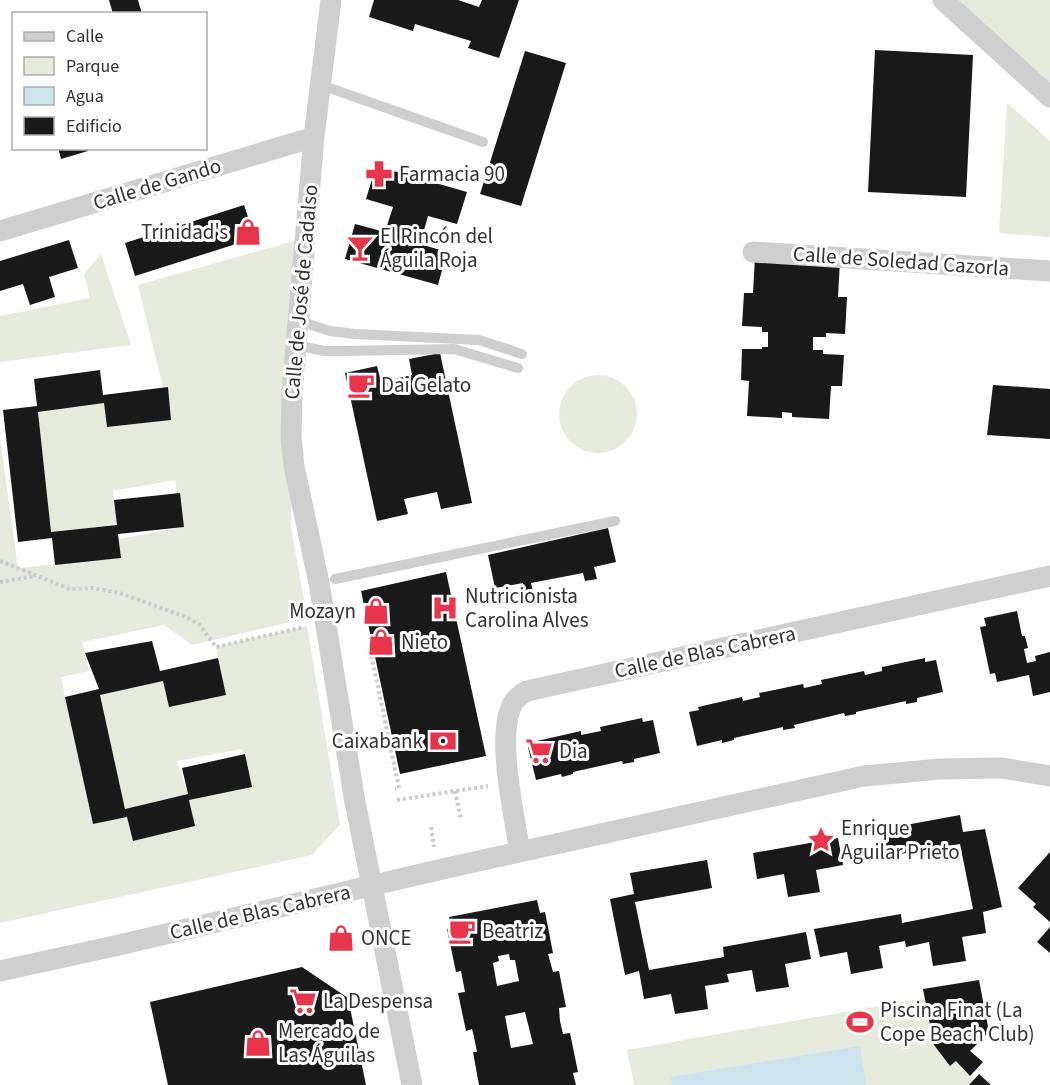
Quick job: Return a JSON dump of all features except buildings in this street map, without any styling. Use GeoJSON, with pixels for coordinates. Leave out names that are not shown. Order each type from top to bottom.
{"type":"FeatureCollection","features":[{"type":"Feature","properties":{"kind":"street","name":"Calle de José de Cadalso"},"geometry":{"type":"LineString","coordinates":[[331,0],[314,137],[298,321],[291,416],[292,450],[327,581],[325,623],[356,802],[412,1085]]}},
{"type":"Feature","properties":{"kind":"street"},"geometry":{"type":"LineString","coordinates":[[943,0],[1050,97]]}},
{"type":"Feature","properties":{"kind":"street","name":"Calle de Gando"},"geometry":{"type":"LineString","coordinates":[[0,231],[314,137]]}},
{"type":"Feature","properties":{"kind":"street","name":"Calle de Soledad Cazorla"},"geometry":{"type":"LineString","coordinates":[[753,252],[1050,271]]}},
{"type":"Feature","properties":{"kind":"street","name":"Calle de Blas Cabrera"},"geometry":{"type":"LineString","coordinates":[[520,852],[504,747],[506,727],[514,700],[527,691],[1050,576]]}},
{"type":"Feature","properties":{"kind":"street","name":"Calle de Blas Cabrera"},"geometry":{"type":"LineString","coordinates":[[0,971],[372,885],[864,776],[940,769],[1002,768],[1050,776]]}},
{"type":"Feature","properties":{"kind":"lane"},"geometry":{"type":"LineString","coordinates":[[321,85],[483,142]]}},
{"type":"Feature","properties":{"kind":"lane"},"geometry":{"type":"LineString","coordinates":[[298,321],[330,331],[355,334],[470,339],[522,354]]}},
{"type":"Feature","properties":{"kind":"lane"},"geometry":{"type":"LineString","coordinates":[[296,345],[324,351],[453,349],[518,368]]}},
{"type":"Feature","properties":{"kind":"lane"},"geometry":{"type":"LineString","coordinates":[[327,581],[615,521]]}},
{"type":"Feature","properties":{"kind":"path"},"geometry":{"type":"LineString","coordinates":[[0,561],[70,589],[93,588],[120,593],[186,617],[199,624],[216,647],[325,623]]}},
{"type":"Feature","properties":{"kind":"path"},"geometry":{"type":"LineString","coordinates":[[0,582],[35,576]]}},
{"type":"Feature","properties":{"kind":"path"},"geometry":{"type":"LineString","coordinates":[[367,655],[371,654],[376,676],[399,788],[395,789]]}},
{"type":"Feature","properties":{"kind":"path"},"geometry":{"type":"LineString","coordinates":[[397,800],[482,787]]}},
{"type":"Feature","properties":{"kind":"path"},"geometry":{"type":"LineString","coordinates":[[455,791],[461,819]]}},
{"type":"Feature","properties":{"kind":"path"},"geometry":{"type":"LineString","coordinates":[[431,827],[435,851]]}},
{"type":"Feature","properties":{"kind":"green space"},"geometry":{"type":"Polygon","coordinates":[[[955,0],[1050,0],[1050,86],[955,0]]]}},
{"type":"Feature","properties":{"kind":"green space"},"geometry":{"type":"Polygon","coordinates":[[[1007,103],[1050,141],[1050,237],[999,233],[1007,103]]]}},
{"type":"Feature","properties":{"kind":"green space"},"geometry":{"type":"Polygon","coordinates":[[[297,240],[291,527],[307,618],[192,645],[164,625],[82,642],[89,671],[61,677],[93,824],[127,817],[133,841],[195,826],[189,800],[248,788],[242,749],[177,761],[188,794],[125,809],[100,695],[163,681],[169,707],[226,695],[216,647],[307,626],[340,825],[312,855],[0,923],[0,438],[18,568],[120,558],[119,539],[183,527],[175,480],[113,491],[117,525],[51,532],[38,412],[104,403],[107,427],[171,420],[138,285],[297,240]]]}},
{"type":"Feature","properties":{"kind":"green space"},"geometry":{"type":"Polygon","coordinates":[[[101,254],[131,345],[0,362],[0,316],[90,298],[84,274],[101,254]]]}},
{"type":"Feature","properties":{"kind":"green space"},"geometry":{"type":"Polygon","coordinates":[[[590,375],[606,375],[620,381],[631,392],[637,406],[637,422],[631,436],[620,447],[606,453],[590,453],[576,447],[565,436],[559,422],[559,406],[565,392],[576,381],[590,375]]]}},
{"type":"Feature","properties":{"kind":"green space","name":"Piscina Finat (La Cope Beach Club)"},"geometry":{"type":"Polygon","coordinates":[[[925,998],[934,1045],[951,1065],[956,1061],[974,1079],[969,1085],[634,1085],[627,1050],[925,998]]]}},
{"type":"Feature","properties":{"kind":"water"},"geometry":{"type":"Polygon","coordinates":[[[860,1046],[866,1085],[672,1085],[671,1077],[860,1046]]]}},
{"type":"Feature","properties":{"kind":"place","name":"Farmacia 90"},"geometry":{"type":"Point","coordinates":[379,174]}},
{"type":"Feature","properties":{"kind":"place","name":"Trinidad's"},"geometry":{"type":"Point","coordinates":[248,232]}},
{"type":"Feature","properties":{"kind":"place","name":"El Rincón del Águila Roja"},"geometry":{"type":"Point","coordinates":[360,248]}},
{"type":"Feature","properties":{"kind":"place","name":"Dai Gelato"},"geometry":{"type":"Point","coordinates":[361,385]}},
{"type":"Feature","properties":{"kind":"place","name":"Nutricionista Carolina Alves"},"geometry":{"type":"Point","coordinates":[445,608]}},
{"type":"Feature","properties":{"kind":"place","name":"Mozayn"},"geometry":{"type":"Point","coordinates":[376,611]}},
{"type":"Feature","properties":{"kind":"place","name":"Nieto"},"geometry":{"type":"Point","coordinates":[381,642]}},
{"type":"Feature","properties":{"kind":"place","name":"Caixabank"},"geometry":{"type":"Point","coordinates":[443,741]}},
{"type":"Feature","properties":{"kind":"place","name":"Dia"},"geometry":{"type":"Point","coordinates":[539,751]}},
{"type":"Feature","properties":{"kind":"place","name":"Enrique Aguilar Prieto"},"geometry":{"type":"Point","coordinates":[821,840]}},
{"type":"Feature","properties":{"kind":"place","name":"Beatriz"},"geometry":{"type":"Point","coordinates":[462,931]}},
{"type":"Feature","properties":{"kind":"place","name":"ONCE"},"geometry":{"type":"Point","coordinates":[341,938]}},
{"type":"Feature","properties":{"kind":"place","name":"La Despensa"},"geometry":{"type":"Point","coordinates":[303,1001]}},
{"type":"Feature","properties":{"kind":"place","name":"Piscina Finat (La Cope Beach Club)"},"geometry":{"type":"Point","coordinates":[860,1022]}},
{"type":"Feature","properties":{"kind":"place","name":"Mercado de Las Águilas"},"geometry":{"type":"Point","coordinates":[258,1043]}}]}
